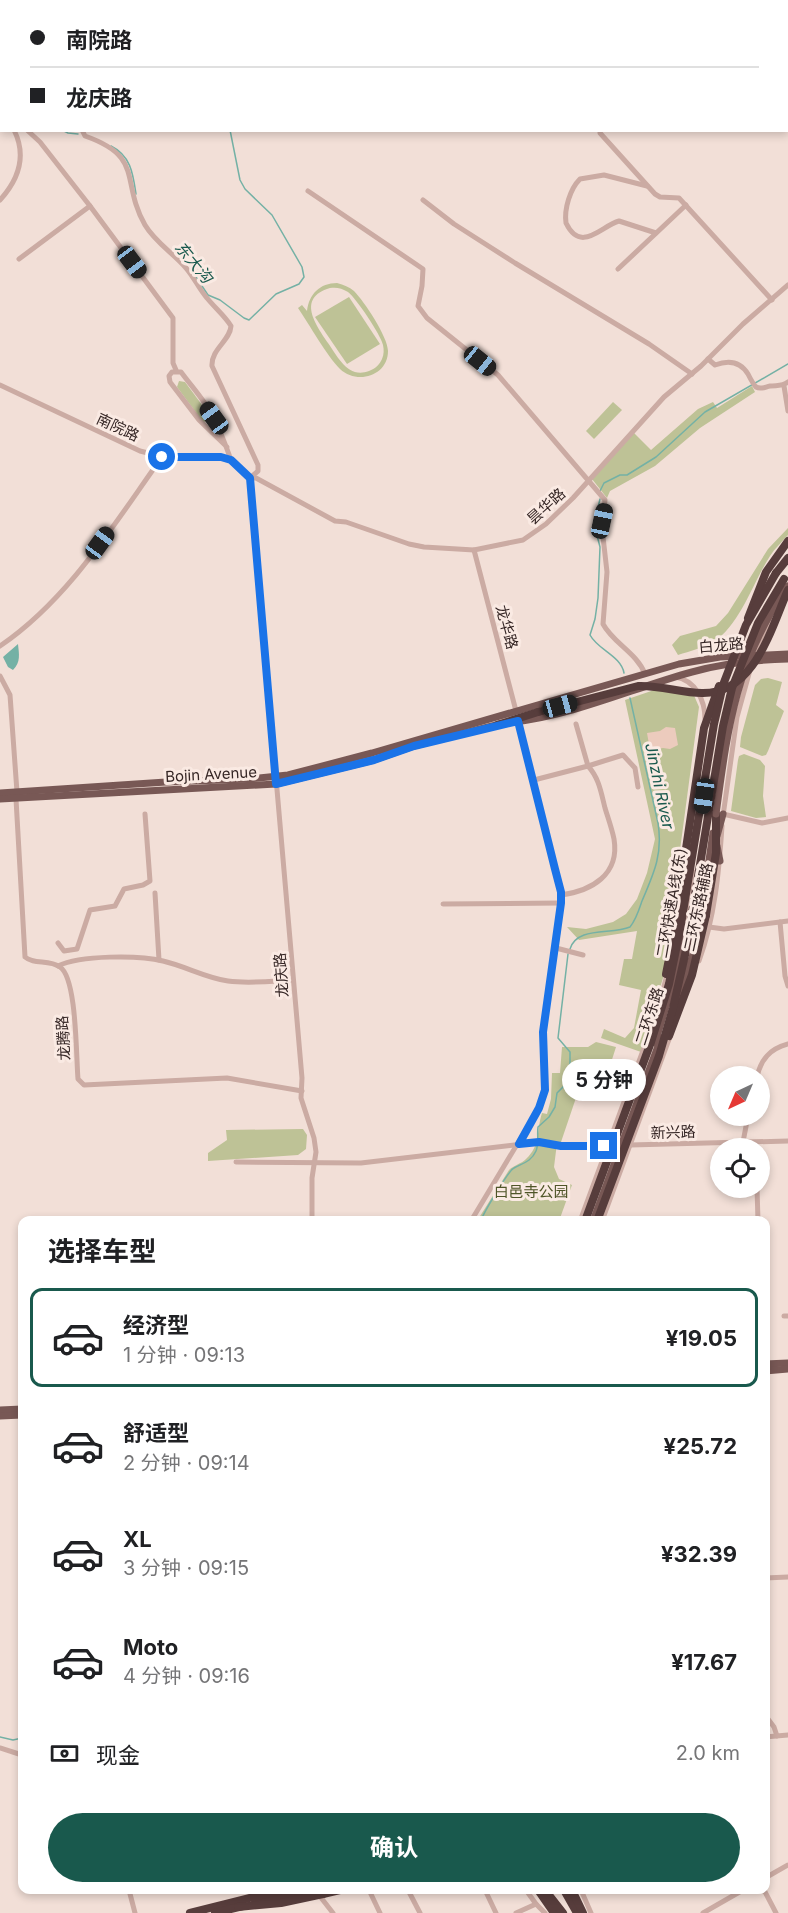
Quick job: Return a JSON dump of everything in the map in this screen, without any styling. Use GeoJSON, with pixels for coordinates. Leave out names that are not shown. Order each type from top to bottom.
{"type":"FeatureCollection","features":[{"type":"Feature","properties":{"kind":"highway"},"geometry":{"type":"LineString","coordinates":[[747,622],[761,582],[788,541]]}},
{"type":"Feature","properties":{"kind":"highway","name":"二环快速A线(东)"},"geometry":{"type":"LineString","coordinates":[[584,1216],[651,1042],[666,994],[678,942],[714,724],[723,685],[735,650],[755,606],[788,557]]}},
{"type":"Feature","properties":{"kind":"highway"},"geometry":{"type":"LineString","coordinates":[[602,1216],[670,1018],[682,966],[730,695],[758,623],[788,575]]}},
{"type":"Feature","properties":{"kind":"highway"},"geometry":{"type":"LineString","coordinates":[[497,725],[638,686],[704,693],[725,689],[741,679],[757,658],[777,619],[788,590]]}},
{"type":"Feature","properties":{"kind":"highway"},"geometry":{"type":"LineString","coordinates":[[651,1042],[677,918],[705,722],[731,660]]}},
{"type":"Feature","properties":{"kind":"highway"},"geometry":{"type":"LineString","coordinates":[[656,1064],[687,994],[698,955],[715,856],[717,814]]}},
{"type":"Feature","properties":{"kind":"highway"},"geometry":{"type":"LineString","coordinates":[[215,1913],[268,1894]]}},
{"type":"Feature","properties":{"kind":"highway"},"geometry":{"type":"LineString","coordinates":[[190,1913],[288,1894]]}},
{"type":"Feature","properties":{"kind":"highway"},"geometry":{"type":"LineString","coordinates":[[237,1904],[281,1903],[323,1894]]}},
{"type":"Feature","properties":{"kind":"highway"},"geometry":{"type":"LineString","coordinates":[[541,1894],[554,1913]]}},
{"type":"Feature","properties":{"kind":"highway"},"geometry":{"type":"LineString","coordinates":[[551,1894],[563,1913]]}},
{"type":"Feature","properties":{"kind":"highway"},"geometry":{"type":"LineString","coordinates":[[570,1894],[577,1913]]}},
{"type":"Feature","properties":{"kind":"highway"},"geometry":{"type":"LineString","coordinates":[[570,1894],[584,1913]]}},
{"type":"Feature","properties":{"kind":"main road","name":"二环东路"},"geometry":{"type":"LineString","coordinates":[[593,1216],[657,1037],[696,913],[717,814],[722,731],[734,684],[757,628],[788,575]]}},
{"type":"Feature","properties":{"kind":"main road","name":"二环东路"},"geometry":{"type":"LineString","coordinates":[[593,1216],[688,972],[700,924],[730,720],[739,686],[756,641],[788,590]]}},
{"type":"Feature","properties":{"kind":"main road","name":"白龙路"},"geometry":{"type":"LineString","coordinates":[[657,670],[690,661],[731,660],[788,654]]}},
{"type":"Feature","properties":{"kind":"main road","name":"白龙路"},"geometry":{"type":"LineString","coordinates":[[755,658],[788,659]]}},
{"type":"Feature","properties":{"kind":"main road","name":"白龙路"},"geometry":{"type":"LineString","coordinates":[[662,681],[731,660]]}},
{"type":"Feature","properties":{"kind":"main road","name":"Bojin Avenue"},"geometry":{"type":"LineString","coordinates":[[394,749],[657,670]]}},
{"type":"Feature","properties":{"kind":"main road"},"geometry":{"type":"LineString","coordinates":[[657,670],[662,670],[665,674],[662,681]]}},
{"type":"Feature","properties":{"kind":"main road","name":"Bojin Avenue"},"geometry":{"type":"LineString","coordinates":[[0,793],[16,795],[275,780],[394,749],[592,703],[662,681]]}},
{"type":"Feature","properties":{"kind":"main road","name":"Bojin Avenue"},"geometry":{"type":"LineString","coordinates":[[0,800],[16,795]]}},
{"type":"Feature","properties":{"kind":"main road"},"geometry":{"type":"LineString","coordinates":[[710,859],[716,840]]}},
{"type":"Feature","properties":{"kind":"main road"},"geometry":{"type":"LineString","coordinates":[[716,840],[720,861]]}},
{"type":"Feature","properties":{"kind":"main road"},"geometry":{"type":"LineString","coordinates":[[680,961],[686,920]]}},
{"type":"Feature","properties":{"kind":"main road"},"geometry":{"type":"LineString","coordinates":[[770,1364],[788,1364]]}},
{"type":"Feature","properties":{"kind":"main road"},"geometry":{"type":"LineString","coordinates":[[770,1371],[788,1369]]}},
{"type":"Feature","properties":{"kind":"main road"},"geometry":{"type":"LineString","coordinates":[[0,1410],[18,1412]]}},
{"type":"Feature","properties":{"kind":"main road"},"geometry":{"type":"LineString","coordinates":[[0,1416],[18,1413]]}},
{"type":"Feature","properties":{"kind":"street"},"geometry":{"type":"LineString","coordinates":[[0,200],[11,185],[22,156],[15,132]]}},
{"type":"Feature","properties":{"kind":"street"},"geometry":{"type":"LineString","coordinates":[[18,138],[21,132]]}},
{"type":"Feature","properties":{"kind":"street"},"geometry":{"type":"LineString","coordinates":[[28,132],[47,150],[173,318],[173,363],[176,370],[181,372],[214,418],[231,460],[250,478],[275,780]]}},
{"type":"Feature","properties":{"kind":"street"},"geometry":{"type":"LineString","coordinates":[[83,132],[85,136],[108,147],[125,160],[135,203],[146,227],[160,244],[186,268],[206,298],[231,326],[230,334],[214,354],[212,366],[258,465],[258,471],[250,478]]}},
{"type":"Feature","properties":{"kind":"street"},"geometry":{"type":"LineString","coordinates":[[600,132],[657,196],[676,196],[686,205],[772,300]]}},
{"type":"Feature","properties":{"kind":"street"},"geometry":{"type":"LineString","coordinates":[[646,186],[604,175],[580,179],[568,205],[566,223],[576,235],[586,237],[596,235],[608,225],[620,221],[656,233]]}},
{"type":"Feature","properties":{"kind":"street"},"geometry":{"type":"LineString","coordinates":[[308,191],[423,269],[418,306],[427,318],[498,375],[605,500],[602,528],[607,572],[603,624],[615,640],[638,661],[645,674]]}},
{"type":"Feature","properties":{"kind":"street"},"geometry":{"type":"LineString","coordinates":[[423,200],[480,241],[649,344],[692,374]]}},
{"type":"Feature","properties":{"kind":"street"},"geometry":{"type":"LineString","coordinates":[[618,269],[686,205]]}},
{"type":"Feature","properties":{"kind":"street"},"geometry":{"type":"LineString","coordinates":[[19,259],[90,206]]}},
{"type":"Feature","properties":{"kind":"street","name":"昙华路"},"geometry":{"type":"LineString","coordinates":[[250,478],[256,478],[335,521],[346,522],[410,544],[474,550],[516,542],[535,533],[573,498],[664,397],[788,285]]}},
{"type":"Feature","properties":{"kind":"street"},"geometry":{"type":"LineString","coordinates":[[708,359],[715,365],[733,362],[740,366],[754,383],[764,388],[786,384],[788,411]]}},
{"type":"Feature","properties":{"kind":"street"},"geometry":{"type":"LineString","coordinates":[[176,370],[170,374],[170,382],[198,420],[227,447]]}},
{"type":"Feature","properties":{"kind":"street","name":"南院路"},"geometry":{"type":"LineString","coordinates":[[0,385],[140,451],[162,457],[221,457],[231,460]]}},
{"type":"Feature","properties":{"kind":"street"},"geometry":{"type":"LineString","coordinates":[[0,646],[17,636],[76,577],[162,457]]}},
{"type":"Feature","properties":{"kind":"street","name":"龙华路"},"geometry":{"type":"LineString","coordinates":[[474,550],[516,711]]}},
{"type":"Feature","properties":{"kind":"street","name":"二环东路辅路"},"geometry":{"type":"LineString","coordinates":[[584,1216],[654,1021],[670,964],[686,920],[716,713],[731,660],[762,593],[788,557]]}},
{"type":"Feature","properties":{"kind":"street","name":"二环东路辅路"},"geometry":{"type":"LineString","coordinates":[[602,1216],[701,954],[709,927],[720,861],[717,814],[737,717],[755,658],[788,590]]}},
{"type":"Feature","properties":{"kind":"street"},"geometry":{"type":"LineString","coordinates":[[0,675],[10,695],[25,957],[28,960],[53,963],[67,974],[74,963],[80,960]]}},
{"type":"Feature","properties":{"kind":"street"},"geometry":{"type":"LineString","coordinates":[[674,677],[686,681],[699,694],[705,706],[708,770]]}},
{"type":"Feature","properties":{"kind":"street"},"geometry":{"type":"LineString","coordinates":[[474,1216],[519,1144],[539,1108],[545,1090],[543,1032],[556,948],[561,895],[518,721]]}},
{"type":"Feature","properties":{"kind":"street"},"geometry":{"type":"LineString","coordinates":[[561,895],[576,893],[594,885],[609,870],[613,860],[614,840],[596,775],[588,765],[576,724]]}},
{"type":"Feature","properties":{"kind":"street"},"geometry":{"type":"LineString","coordinates":[[534,780],[623,755],[634,768],[638,787]]}},
{"type":"Feature","properties":{"kind":"street","name":"龙庆路"},"geometry":{"type":"LineString","coordinates":[[275,780],[286,879],[303,1106],[314,1138],[316,1152],[312,1216]]}},
{"type":"Feature","properties":{"kind":"street"},"geometry":{"type":"LineString","coordinates":[[58,943],[64,951],[77,949],[90,910],[115,906],[124,889],[150,881],[145,814]]}},
{"type":"Feature","properties":{"kind":"street"},"geometry":{"type":"LineString","coordinates":[[717,814],[762,823],[788,818]]}},
{"type":"Feature","properties":{"kind":"street"},"geometry":{"type":"LineString","coordinates":[[155,893],[159,960]]}},
{"type":"Feature","properties":{"kind":"street"},"geometry":{"type":"LineString","coordinates":[[442,903],[561,903]]}},
{"type":"Feature","properties":{"kind":"street"},"geometry":{"type":"LineString","coordinates":[[709,927],[724,929],[788,921]]}},
{"type":"Feature","properties":{"kind":"street"},"geometry":{"type":"LineString","coordinates":[[780,922],[788,986]]}},
{"type":"Feature","properties":{"kind":"street"},"geometry":{"type":"LineString","coordinates":[[556,948],[583,955]]}},
{"type":"Feature","properties":{"kind":"street"},"geometry":{"type":"LineString","coordinates":[[58,966],[65,962],[104,957],[159,960],[226,981],[293,980]]}},
{"type":"Feature","properties":{"kind":"street","name":"龙腾路"},"geometry":{"type":"LineString","coordinates":[[67,974],[74,1007],[78,1079],[84,1085],[227,1078],[302,1091]]}},
{"type":"Feature","properties":{"kind":"street"},"geometry":{"type":"LineString","coordinates":[[761,1066],[777,1047],[788,1044]]}},
{"type":"Feature","properties":{"kind":"street","name":"新兴路"},"geometry":{"type":"LineString","coordinates":[[770,1142],[788,1141]]}},
{"type":"Feature","properties":{"kind":"street"},"geometry":{"type":"LineString","coordinates":[[236,1162],[361,1162],[537,1142],[561,1146],[608,1146]]}},
{"type":"Feature","properties":{"kind":"street","name":"新兴路"},"geometry":{"type":"LineString","coordinates":[[630,1145],[710,1143]]}},
{"type":"Feature","properties":{"kind":"street"},"geometry":{"type":"LineString","coordinates":[[757,1198],[758,1216]]}},
{"type":"Feature","properties":{"kind":"street"},"geometry":{"type":"LineString","coordinates":[[770,1578],[788,1577]]}},
{"type":"Feature","properties":{"kind":"street"},"geometry":{"type":"LineString","coordinates":[[770,1722],[777,1736]]}},
{"type":"Feature","properties":{"kind":"street"},"geometry":{"type":"LineString","coordinates":[[770,1737],[788,1735]]}},
{"type":"Feature","properties":{"kind":"street"},"geometry":{"type":"LineString","coordinates":[[0,1748],[18,1754]]}},
{"type":"Feature","properties":{"kind":"street"},"geometry":{"type":"LineString","coordinates":[[770,1875],[788,1865]]}},
{"type":"Feature","properties":{"kind":"street"},"geometry":{"type":"LineString","coordinates":[[130,1894],[135,1913]]}},
{"type":"Feature","properties":{"kind":"street"},"geometry":{"type":"LineString","coordinates":[[318,1894],[333,1913]]}},
{"type":"Feature","properties":{"kind":"street"},"geometry":{"type":"LineString","coordinates":[[371,1894],[380,1913]]}},
{"type":"Feature","properties":{"kind":"street"},"geometry":{"type":"LineString","coordinates":[[410,1894],[420,1913]]}},
{"type":"Feature","properties":{"kind":"street"},"geometry":{"type":"LineString","coordinates":[[487,1894],[496,1913]]}},
{"type":"Feature","properties":{"kind":"street"},"geometry":{"type":"LineString","coordinates":[[529,1894],[544,1913]]}},
{"type":"Feature","properties":{"kind":"street"},"geometry":{"type":"LineString","coordinates":[[582,1894],[591,1913]]}},
{"type":"Feature","properties":{"kind":"street"},"geometry":{"type":"LineString","coordinates":[[703,1913],[736,1894]]}},
{"type":"Feature","properties":{"kind":"street"},"geometry":{"type":"LineString","coordinates":[[766,1894],[776,1913]]}},
{"type":"Feature","properties":{"kind":"street"},"geometry":{"type":"LineString","coordinates":[[516,1913],[536,1904]]}},
{"type":"Feature","properties":{"kind":"green space"},"geometry":{"type":"Polygon","coordinates":[[[337,283],[354,291],[380,328],[388,351],[387,360],[377,372],[363,377],[347,374],[340,369],[298,308],[302,305],[307,311],[310,299],[316,291],[337,283]],[[330,288],[320,292],[311,305],[314,320],[323,336],[349,369],[362,373],[375,368],[383,357],[384,349],[381,340],[368,317],[352,296],[339,288],[330,288]]]}},
{"type":"Feature","properties":{"kind":"green space"},"geometry":{"type":"Polygon","coordinates":[[[349,297],[380,344],[347,364],[315,317],[349,297]]]}},
{"type":"Feature","properties":{"kind":"green space"},"geometry":{"type":"Polygon","coordinates":[[[179,381],[185,382],[211,417],[209,421],[203,422],[177,387],[179,381]]]}},
{"type":"Feature","properties":{"kind":"green space"},"geometry":{"type":"Polygon","coordinates":[[[752,386],[755,392],[700,428],[655,466],[610,491],[607,498],[592,479],[634,433],[651,450],[698,409],[713,402],[717,408],[752,386]]]}},
{"type":"Feature","properties":{"kind":"green space"},"geometry":{"type":"Polygon","coordinates":[[[613,402],[622,410],[594,439],[586,431],[613,402]]]}},
{"type":"Feature","properties":{"kind":"green space"},"geometry":{"type":"Polygon","coordinates":[[[788,528],[788,535],[770,556],[738,615],[723,635],[701,648],[678,655],[672,645],[680,636],[716,626],[728,613],[768,549],[788,528]]]}},
{"type":"Feature","properties":{"kind":"green space"},"geometry":{"type":"Polygon","coordinates":[[[768,678],[782,682],[776,705],[784,711],[768,751],[762,756],[740,747],[755,685],[761,679],[768,678]]]}},
{"type":"Feature","properties":{"kind":"green space"},"geometry":{"type":"Polygon","coordinates":[[[660,688],[693,693],[699,707],[663,978],[641,1052],[601,1038],[604,1029],[625,1038],[634,1028],[641,990],[619,985],[624,959],[632,959],[637,931],[579,940],[567,927],[586,929],[613,922],[626,914],[637,899],[647,873],[655,839],[625,700],[660,688]]]}},
{"type":"Feature","properties":{"kind":"green space"},"geometry":{"type":"Polygon","coordinates":[[[744,754],[760,760],[765,766],[763,796],[766,817],[756,818],[731,811],[738,760],[739,756],[744,754]]]}},
{"type":"Feature","properties":{"kind":"green space","name":"白邑寺公园"},"geometry":{"type":"Polygon","coordinates":[[[596,1042],[616,1047],[601,1094],[579,1089],[561,1142],[557,1143],[554,1167],[559,1179],[572,1185],[561,1216],[480,1216],[509,1170],[524,1161],[534,1149],[542,1113],[547,1114],[551,1099],[552,1073],[560,1073],[562,1047],[588,1047],[596,1042]]]}},
{"type":"Feature","properties":{"kind":"green space"},"geometry":{"type":"Polygon","coordinates":[[[303,1129],[307,1135],[306,1149],[298,1155],[208,1161],[208,1153],[227,1140],[226,1130],[303,1129]]]}},
{"type":"Feature","properties":{"kind":"shaded area"},"geometry":{"type":"Polygon","coordinates":[[[666,727],[675,728],[678,745],[670,749],[650,750],[647,733],[660,731],[666,727]]]}},
{"type":"Feature","properties":{"kind":"water"},"geometry":{"type":"Polygon","coordinates":[[[18,644],[18,661],[13,670],[8,667],[3,657],[18,644]]]}},
{"type":"Feature","properties":{"kind":"waterway","name":"东大沟"},"geometry":{"type":"LineString","coordinates":[[66,132],[78,134]]}},
{"type":"Feature","properties":{"kind":"waterway","name":"东大沟"},"geometry":{"type":"LineString","coordinates":[[196,277],[208,295],[220,300],[249,320],[276,294],[299,284],[304,277],[302,267],[272,215],[245,189],[240,180],[230,132]]}},
{"type":"Feature","properties":{"kind":"waterway","name":"东大沟"},"geometry":{"type":"LineString","coordinates":[[111,146],[127,160],[136,194]]}},
{"type":"Feature","properties":{"kind":"waterway","name":"Jinzhi River"},"geometry":{"type":"LineString","coordinates":[[600,491],[604,483],[620,475],[627,475],[656,457],[705,412],[788,364]]}},
{"type":"Feature","properties":{"kind":"waterway","name":"Jinzhi River"},"geometry":{"type":"LineString","coordinates":[[600,499],[594,524],[600,547],[598,598],[590,635],[598,645],[619,662],[624,673]]}},
{"type":"Feature","properties":{"kind":"waterway","name":"Jinzhi River"},"geometry":{"type":"LineString","coordinates":[[570,949],[574,942],[587,934],[630,927],[637,915],[656,863],[659,844],[658,823],[630,698]]}},
{"type":"Feature","properties":{"kind":"waterway","name":"Jinzhi River"},"geometry":{"type":"LineString","coordinates":[[483,1216],[511,1171],[534,1155],[538,1127],[549,1117],[555,1107],[557,1093],[570,1080],[570,1052],[558,1038],[568,954]]}},
{"type":"Feature","properties":{"kind":"waterway","name":"Jinzhi River"},"geometry":{"type":"LineString","coordinates":[[0,1737],[18,1739]]}},
{"type":"Feature","properties":{"kind":"route"},"geometry":{"type":"LineString","coordinates":[[162,457],[221,457],[231,460],[250,478],[276,784],[292,782],[374,760],[414,746],[518,721],[561,892],[558,932],[543,1032],[545,1090],[542,1102],[519,1144],[539,1142],[561,1146],[604,1146]]}}]}
